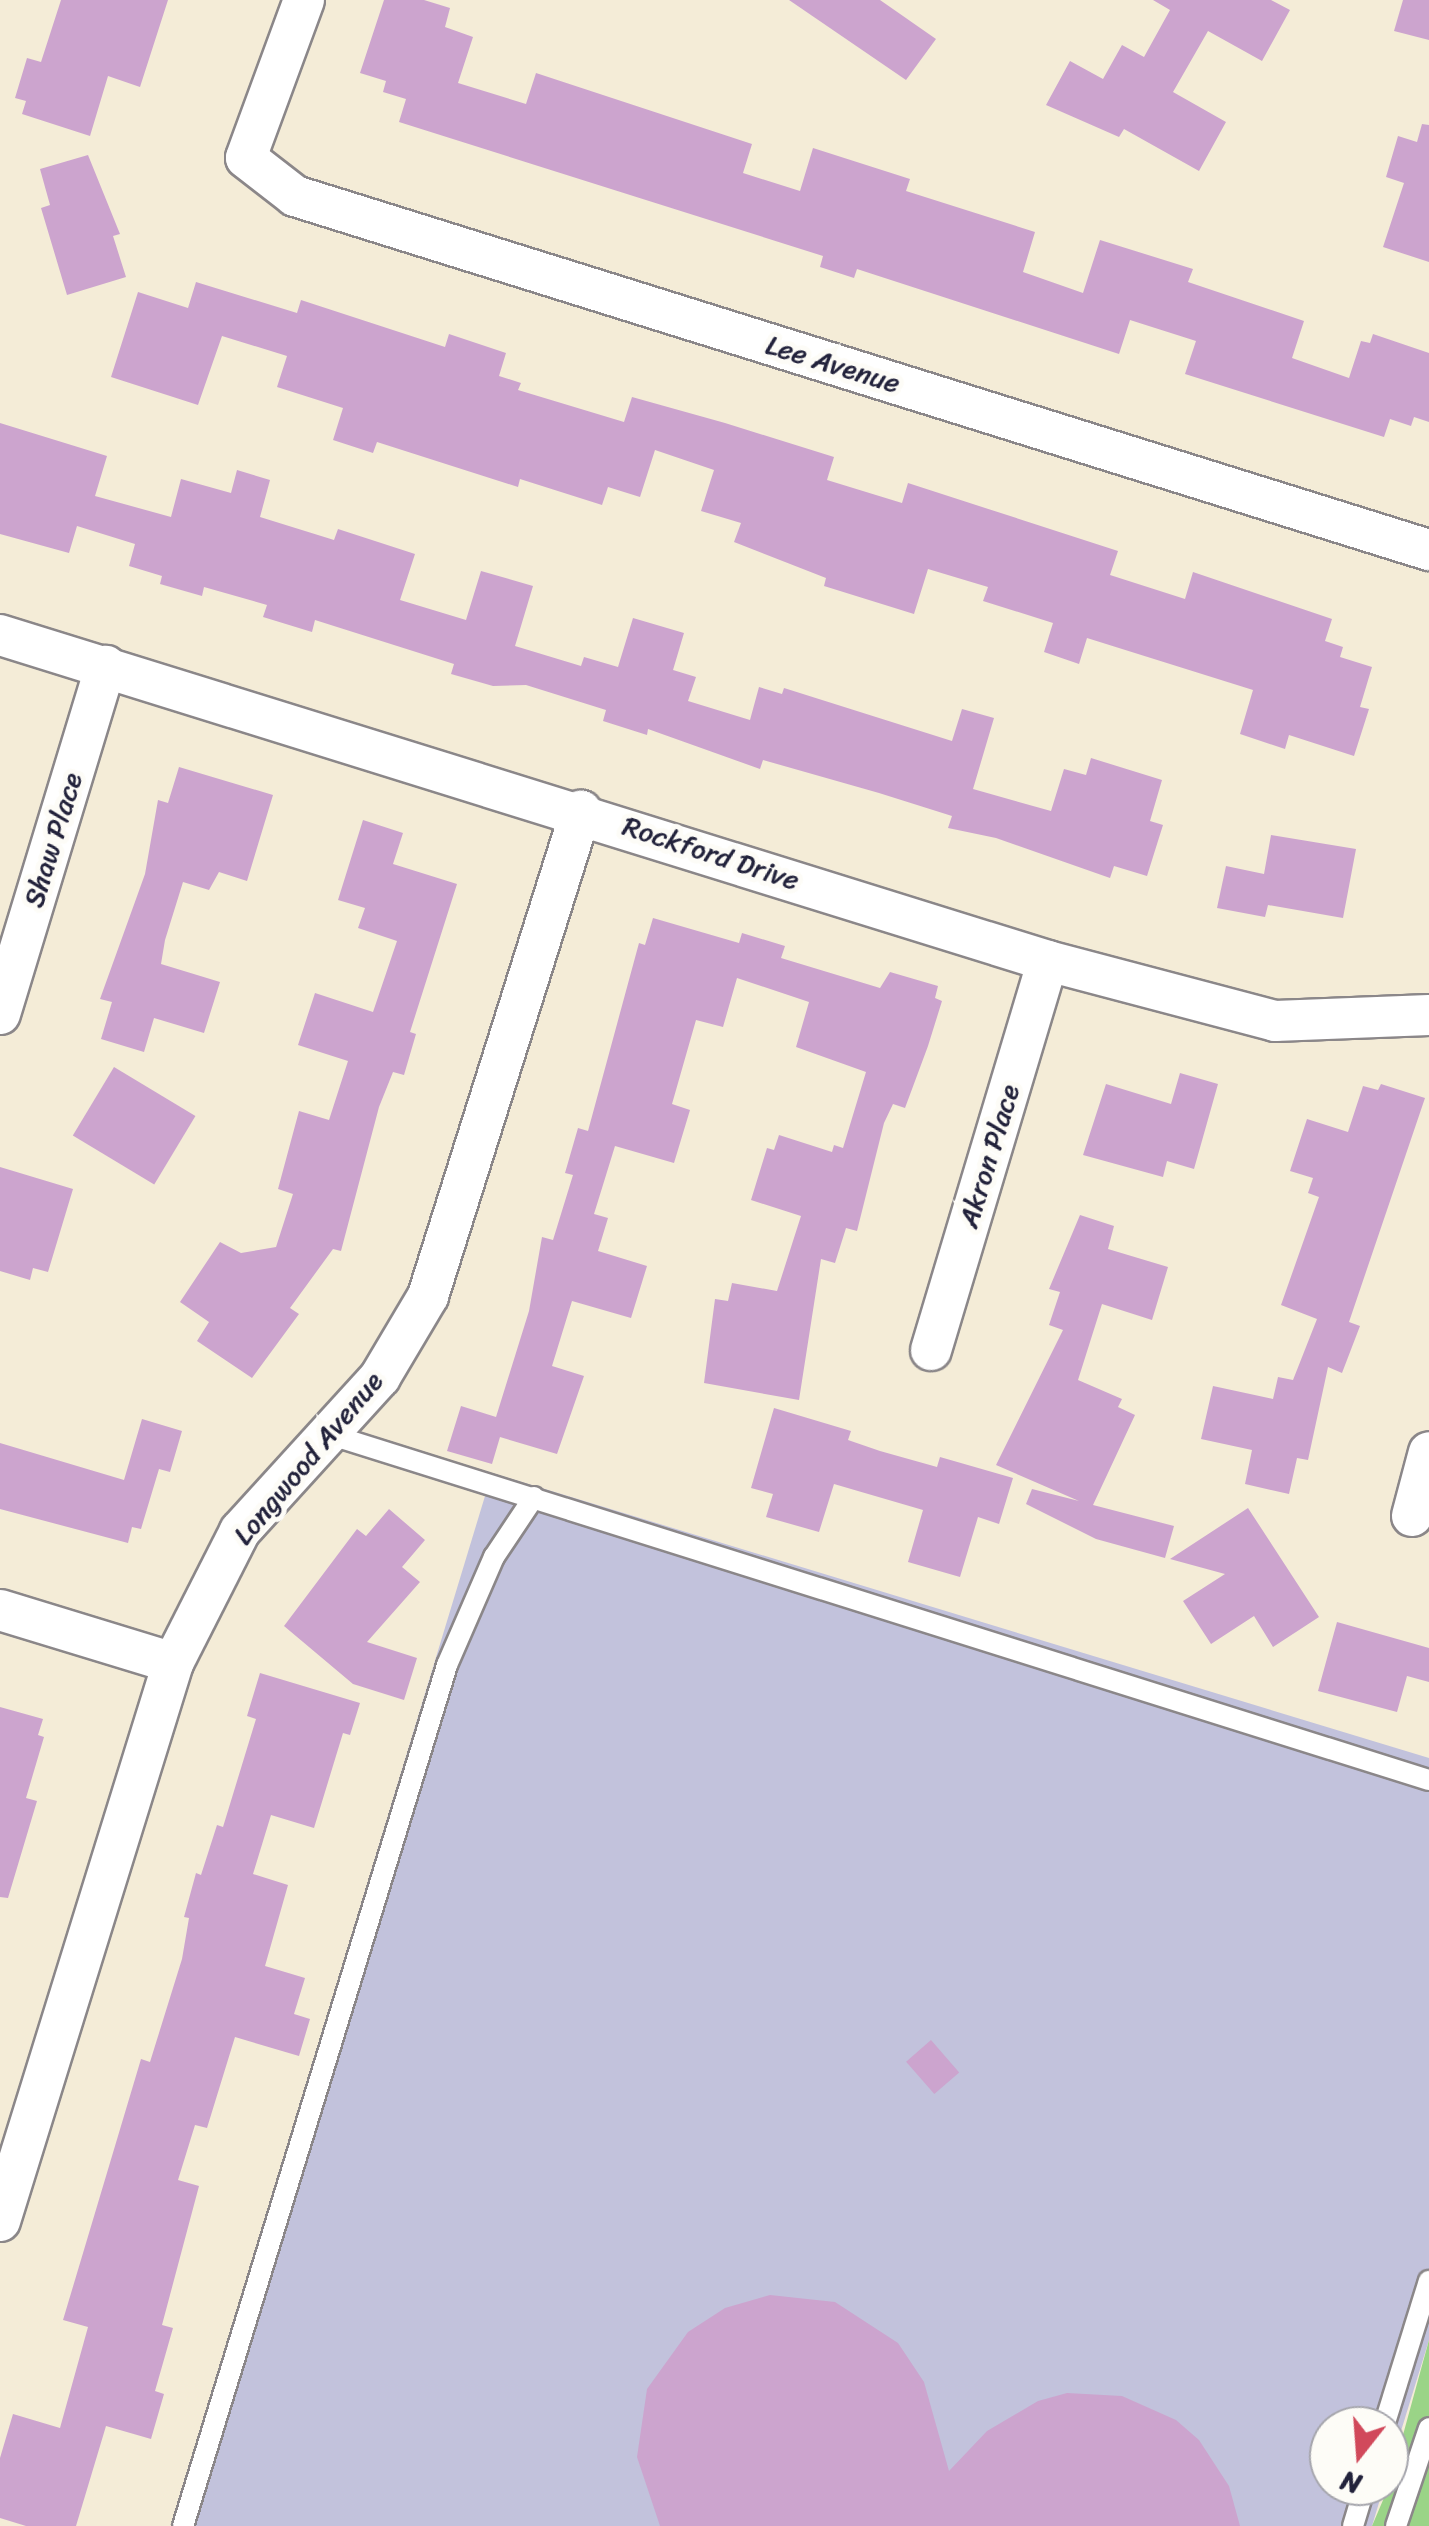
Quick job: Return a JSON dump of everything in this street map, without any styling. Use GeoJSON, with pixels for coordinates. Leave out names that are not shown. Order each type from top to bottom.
{"type":"FeatureCollection","features":[{"type":"Feature","properties":{"kind":"street","name":"Lee Avenue"},"geometry":{"type":"LineString","coordinates":[[304,0],[246,158],[295,196],[1429,550]]}},
{"type":"Feature","properties":{"kind":"street","name":"Rockford Drive"},"geometry":{"type":"LineString","coordinates":[[0,634],[581,811],[1048,961],[1275,1021],[1429,1015]]}},
{"type":"Feature","properties":{"kind":"street","name":"Shaw Place"},"geometry":{"type":"LineString","coordinates":[[0,1014],[106,666]]}},
{"type":"Feature","properties":{"kind":"street","name":"Longwood Avenue"},"geometry":{"type":"LineString","coordinates":[[0,2221],[173,1663],[240,1531],[324,1433],[380,1377],[428,1296],[581,811]]}},
{"type":"Feature","properties":{"kind":"street","name":"Akron Place"},"geometry":{"type":"LineString","coordinates":[[931,1350],[1048,961]]}},
{"type":"Feature","properties":{"kind":"street"},"geometry":{"type":"LineString","coordinates":[[1412,1516],[1429,1452]]}},
{"type":"Feature","properties":{"kind":"street"},"geometry":{"type":"LineString","coordinates":[[0,1610],[173,1663]]}},
{"type":"Feature","properties":{"kind":"lane"},"geometry":{"type":"LineString","coordinates":[[324,1433],[1429,1780]]}},
{"type":"Feature","properties":{"kind":"lane"},"geometry":{"type":"LineString","coordinates":[[184,2526],[447,1665],[494,1557],[534,1497]]}},
{"type":"Feature","properties":{"kind":"lane"},"geometry":{"type":"LineString","coordinates":[[1390,2406],[1429,2282]]}},
{"type":"Feature","properties":{"kind":"lane"},"geometry":{"type":"LineString","coordinates":[[1396,2526],[1429,2428]]}},
{"type":"Feature","properties":{"kind":"shaded area"},"geometry":{"type":"Polygon","coordinates":[[[492,1473],[1429,1758],[1429,2340],[1409,2406],[1309,2406],[1309,2506],[1378,2506],[1372,2526],[172,2526],[492,1473]]]}},
{"type":"Feature","properties":{"kind":"green space"},"geometry":{"type":"Polygon","coordinates":[[[1429,2340],[1429,2526],[1372,2526],[1380,2506],[1409,2506],[1409,2413],[1429,2340]]]}},
{"type":"Feature","properties":{"kind":"building"},"geometry":{"type":"Polygon","coordinates":[[[61,0],[168,0],[140,87],[108,76],[90,136],[22,114],[26,101],[15,98],[27,58],[41,62],[61,0]]]}},
{"type":"Feature","properties":{"kind":"building"},"geometry":{"type":"Polygon","coordinates":[[[384,0],[424,0],[450,8],[445,27],[473,37],[458,83],[526,104],[536,73],[752,144],[743,173],[800,191],[813,148],[910,179],[906,191],[1035,232],[1023,272],[1083,293],[1100,240],[1193,269],[1188,282],[1304,321],[1292,358],[1349,378],[1361,341],[1370,343],[1373,334],[1429,353],[1429,422],[1414,417],[1411,426],[1390,419],[1384,437],[1185,374],[1196,341],[1130,320],[1119,354],[857,269],[854,278],[820,267],[823,256],[399,122],[406,99],[383,92],[386,81],[360,73],[384,0]]]}},
{"type":"Feature","properties":{"kind":"building"},"geometry":{"type":"Polygon","coordinates":[[[789,0],[880,0],[936,39],[906,80],[789,0]]]}},
{"type":"Feature","properties":{"kind":"building"},"geometry":{"type":"Polygon","coordinates":[[[1153,0],[1271,0],[1290,10],[1262,61],[1208,31],[1173,92],[1226,122],[1199,171],[1124,129],[1119,137],[1046,105],[1070,61],[1103,79],[1122,45],[1144,57],[1170,10],[1153,0]]]}},
{"type":"Feature","properties":{"kind":"building"},"geometry":{"type":"Polygon","coordinates":[[[1403,0],[1429,0],[1429,40],[1394,31],[1403,0]]]}},
{"type":"Feature","properties":{"kind":"building"},"geometry":{"type":"Polygon","coordinates":[[[1422,124],[1429,125],[1429,262],[1383,247],[1404,183],[1386,177],[1398,136],[1417,142],[1422,124]]]}},
{"type":"Feature","properties":{"kind":"building"},"geometry":{"type":"Polygon","coordinates":[[[88,155],[120,234],[113,236],[126,277],[67,295],[41,208],[50,205],[40,169],[88,155]]]}},
{"type":"Feature","properties":{"kind":"building"},"geometry":{"type":"Polygon","coordinates":[[[196,282],[297,313],[301,300],[445,347],[449,334],[506,353],[499,376],[521,383],[518,390],[624,422],[632,397],[834,457],[827,480],[902,503],[908,483],[1118,551],[1110,575],[1185,599],[1193,572],[1332,619],[1325,641],[1343,647],[1340,657],[1372,667],[1360,707],[1369,709],[1354,756],[1289,735],[1285,749],[1240,734],[1253,690],[1087,638],[1079,664],[1044,652],[1053,623],[983,601],[988,587],[928,569],[914,614],[824,586],[826,578],[734,542],[741,523],[701,511],[714,470],[655,450],[640,497],[608,487],[602,505],[520,479],[518,487],[377,442],[373,453],[333,440],[343,408],[277,387],[287,356],[222,336],[198,405],[111,377],[138,292],[188,308],[196,282]]]}},
{"type":"Feature","properties":{"kind":"building"},"geometry":{"type":"Polygon","coordinates":[[[0,423],[107,456],[95,496],[171,517],[181,479],[231,493],[237,470],[270,480],[260,517],[334,540],[338,529],[415,554],[400,600],[466,620],[481,571],[533,586],[515,646],[581,666],[584,657],[618,667],[633,618],[684,633],[673,670],[696,677],[688,701],[750,720],[759,687],[782,694],[784,688],[952,741],[962,709],[994,718],[973,789],[1051,811],[1064,769],[1086,775],[1091,758],[1162,780],[1150,821],[1163,825],[1147,876],[1114,866],[1110,878],[996,838],[948,828],[952,816],[879,793],[763,760],[760,769],[648,729],[647,735],[603,721],[606,710],[526,685],[493,686],[451,674],[454,664],[315,620],[312,632],[263,617],[267,605],[204,587],[202,596],[160,584],[162,576],[129,566],[135,544],[77,526],[69,553],[0,534],[0,423]]]}},
{"type":"Feature","properties":{"kind":"building"},"geometry":{"type":"Polygon","coordinates":[[[179,767],[273,795],[247,881],[219,872],[209,890],[183,882],[165,940],[161,964],[220,982],[204,1033],[154,1018],[144,1052],[101,1039],[112,1002],[100,999],[145,874],[158,800],[168,803],[179,767]]]}},
{"type":"Feature","properties":{"kind":"building"},"geometry":{"type":"Polygon","coordinates":[[[363,820],[403,833],[393,864],[457,884],[410,1032],[416,1034],[404,1075],[393,1072],[379,1107],[341,1251],[333,1249],[290,1308],[299,1314],[252,1378],[197,1341],[209,1322],[180,1302],[220,1242],[241,1253],[276,1247],[293,1194],[278,1189],[299,1111],[329,1120],[348,1061],[298,1045],[315,993],[373,1012],[397,941],[358,928],[365,908],[338,900],[363,820]]]}},
{"type":"Feature","properties":{"kind":"building"},"geometry":{"type":"Polygon","coordinates":[[[1271,835],[1356,849],[1343,918],[1268,905],[1265,917],[1217,908],[1226,866],[1264,874],[1271,835]]]}},
{"type":"Feature","properties":{"kind":"building"},"geometry":{"type":"Polygon","coordinates":[[[653,918],[739,943],[742,933],[785,946],[781,958],[880,988],[890,972],[938,986],[935,998],[942,1001],[928,1046],[905,1108],[893,1104],[884,1123],[857,1231],[846,1228],[835,1263],[821,1259],[799,1400],[704,1383],[715,1299],[728,1301],[732,1283],[777,1291],[801,1216],[751,1200],[767,1148],[774,1150],[779,1135],[832,1152],[834,1145],[843,1148],[866,1072],[796,1047],[809,1002],[737,978],[723,1027],[696,1020],[672,1104],[690,1110],[674,1163],[615,1146],[594,1214],[608,1218],[598,1251],[647,1266],[631,1318],[572,1301],[552,1366],[584,1376],[557,1454],[500,1437],[492,1464],[447,1451],[461,1406],[496,1417],[529,1311],[542,1237],[553,1240],[573,1175],[565,1173],[578,1128],[588,1131],[639,943],[645,945],[653,918]]]}},
{"type":"Feature","properties":{"kind":"building"},"geometry":{"type":"Polygon","coordinates":[[[114,1067],[195,1116],[154,1185],[73,1136],[114,1067]]]}},
{"type":"Feature","properties":{"kind":"building"},"geometry":{"type":"Polygon","coordinates":[[[1180,1073],[1218,1084],[1194,1169],[1167,1161],[1163,1177],[1083,1155],[1106,1084],[1171,1104],[1180,1073]]]}},
{"type":"Feature","properties":{"kind":"building"},"geometry":{"type":"Polygon","coordinates":[[[1381,1084],[1425,1098],[1349,1322],[1360,1326],[1342,1373],[1328,1367],[1308,1460],[1297,1458],[1289,1494],[1245,1484],[1252,1450],[1201,1439],[1213,1386],[1273,1399],[1278,1377],[1293,1380],[1317,1319],[1281,1305],[1319,1197],[1308,1193],[1313,1178],[1290,1171],[1307,1119],[1348,1132],[1363,1086],[1378,1090],[1381,1084]]]}},
{"type":"Feature","properties":{"kind":"building"},"geometry":{"type":"Polygon","coordinates":[[[0,1167],[73,1189],[48,1272],[33,1268],[30,1280],[0,1271],[0,1167]]]}},
{"type":"Feature","properties":{"kind":"building"},"geometry":{"type":"Polygon","coordinates":[[[1080,1215],[1114,1226],[1108,1249],[1168,1267],[1152,1320],[1102,1304],[1078,1380],[1122,1399],[1118,1407],[1135,1415],[1093,1505],[1174,1526],[1165,1558],[1096,1539],[1026,1504],[1032,1489],[1079,1501],[996,1465],[1063,1330],[1049,1325],[1060,1292],[1049,1289],[1080,1215]]]}},
{"type":"Feature","properties":{"kind":"building"},"geometry":{"type":"Polygon","coordinates":[[[774,1408],[851,1431],[848,1440],[880,1451],[937,1467],[940,1457],[1013,1478],[999,1524],[978,1517],[960,1577],[908,1562],[923,1510],[834,1484],[819,1532],[766,1517],[773,1494],[751,1488],[774,1408]]]}},
{"type":"Feature","properties":{"kind":"building"},"geometry":{"type":"Polygon","coordinates":[[[142,1419],[182,1431],[170,1472],[159,1469],[141,1529],[132,1527],[128,1543],[0,1509],[0,1443],[124,1480],[142,1419]]]}},
{"type":"Feature","properties":{"kind":"building"},"geometry":{"type":"Polygon","coordinates":[[[1248,1508],[1319,1617],[1273,1647],[1254,1616],[1211,1644],[1183,1601],[1225,1574],[1170,1559],[1248,1508]]]}},
{"type":"Feature","properties":{"kind":"building"},"geometry":{"type":"Polygon","coordinates":[[[389,1509],[425,1540],[402,1567],[420,1582],[367,1642],[417,1658],[404,1700],[353,1684],[284,1626],[357,1529],[366,1536],[389,1509]]]}},
{"type":"Feature","properties":{"kind":"building"},"geometry":{"type":"Polygon","coordinates":[[[1337,1622],[1429,1648],[1429,1682],[1407,1676],[1397,1712],[1318,1691],[1337,1622]]]}},
{"type":"Feature","properties":{"kind":"building"},"geometry":{"type":"Polygon","coordinates":[[[260,1673],[360,1703],[350,1735],[343,1733],[314,1828],[271,1815],[253,1874],[288,1885],[265,1966],[305,1978],[294,2014],[310,2019],[299,2056],[235,2037],[207,2128],[195,2125],[178,2180],[199,2186],[162,2325],[173,2328],[155,2391],[164,2394],[151,2439],[106,2426],[76,2526],[26,2526],[0,2518],[0,2458],[13,2414],[60,2428],[88,2327],[63,2320],[141,2059],[150,2062],[182,1959],[189,1918],[184,1917],[196,1873],[201,1875],[217,1825],[223,1827],[256,1719],[247,1716],[260,1673]]]}},
{"type":"Feature","properties":{"kind":"building"},"geometry":{"type":"Polygon","coordinates":[[[0,1707],[43,1719],[38,1735],[44,1737],[26,1798],[37,1801],[8,1898],[0,1897],[0,1707]]]}},
{"type":"Feature","properties":{"kind":"building"},"geometry":{"type":"Polygon","coordinates":[[[931,2040],[959,2072],[934,2094],[906,2062],[931,2040]]]}},
{"type":"Feature","properties":{"kind":"building"},"geometry":{"type":"Polygon","coordinates":[[[770,2295],[835,2302],[898,2343],[924,2382],[949,2471],[987,2431],[1038,2401],[1067,2393],[1122,2396],[1176,2420],[1199,2440],[1229,2486],[1240,2526],[660,2526],[637,2457],[647,2389],[688,2332],[725,2308],[770,2295]]]}}]}
